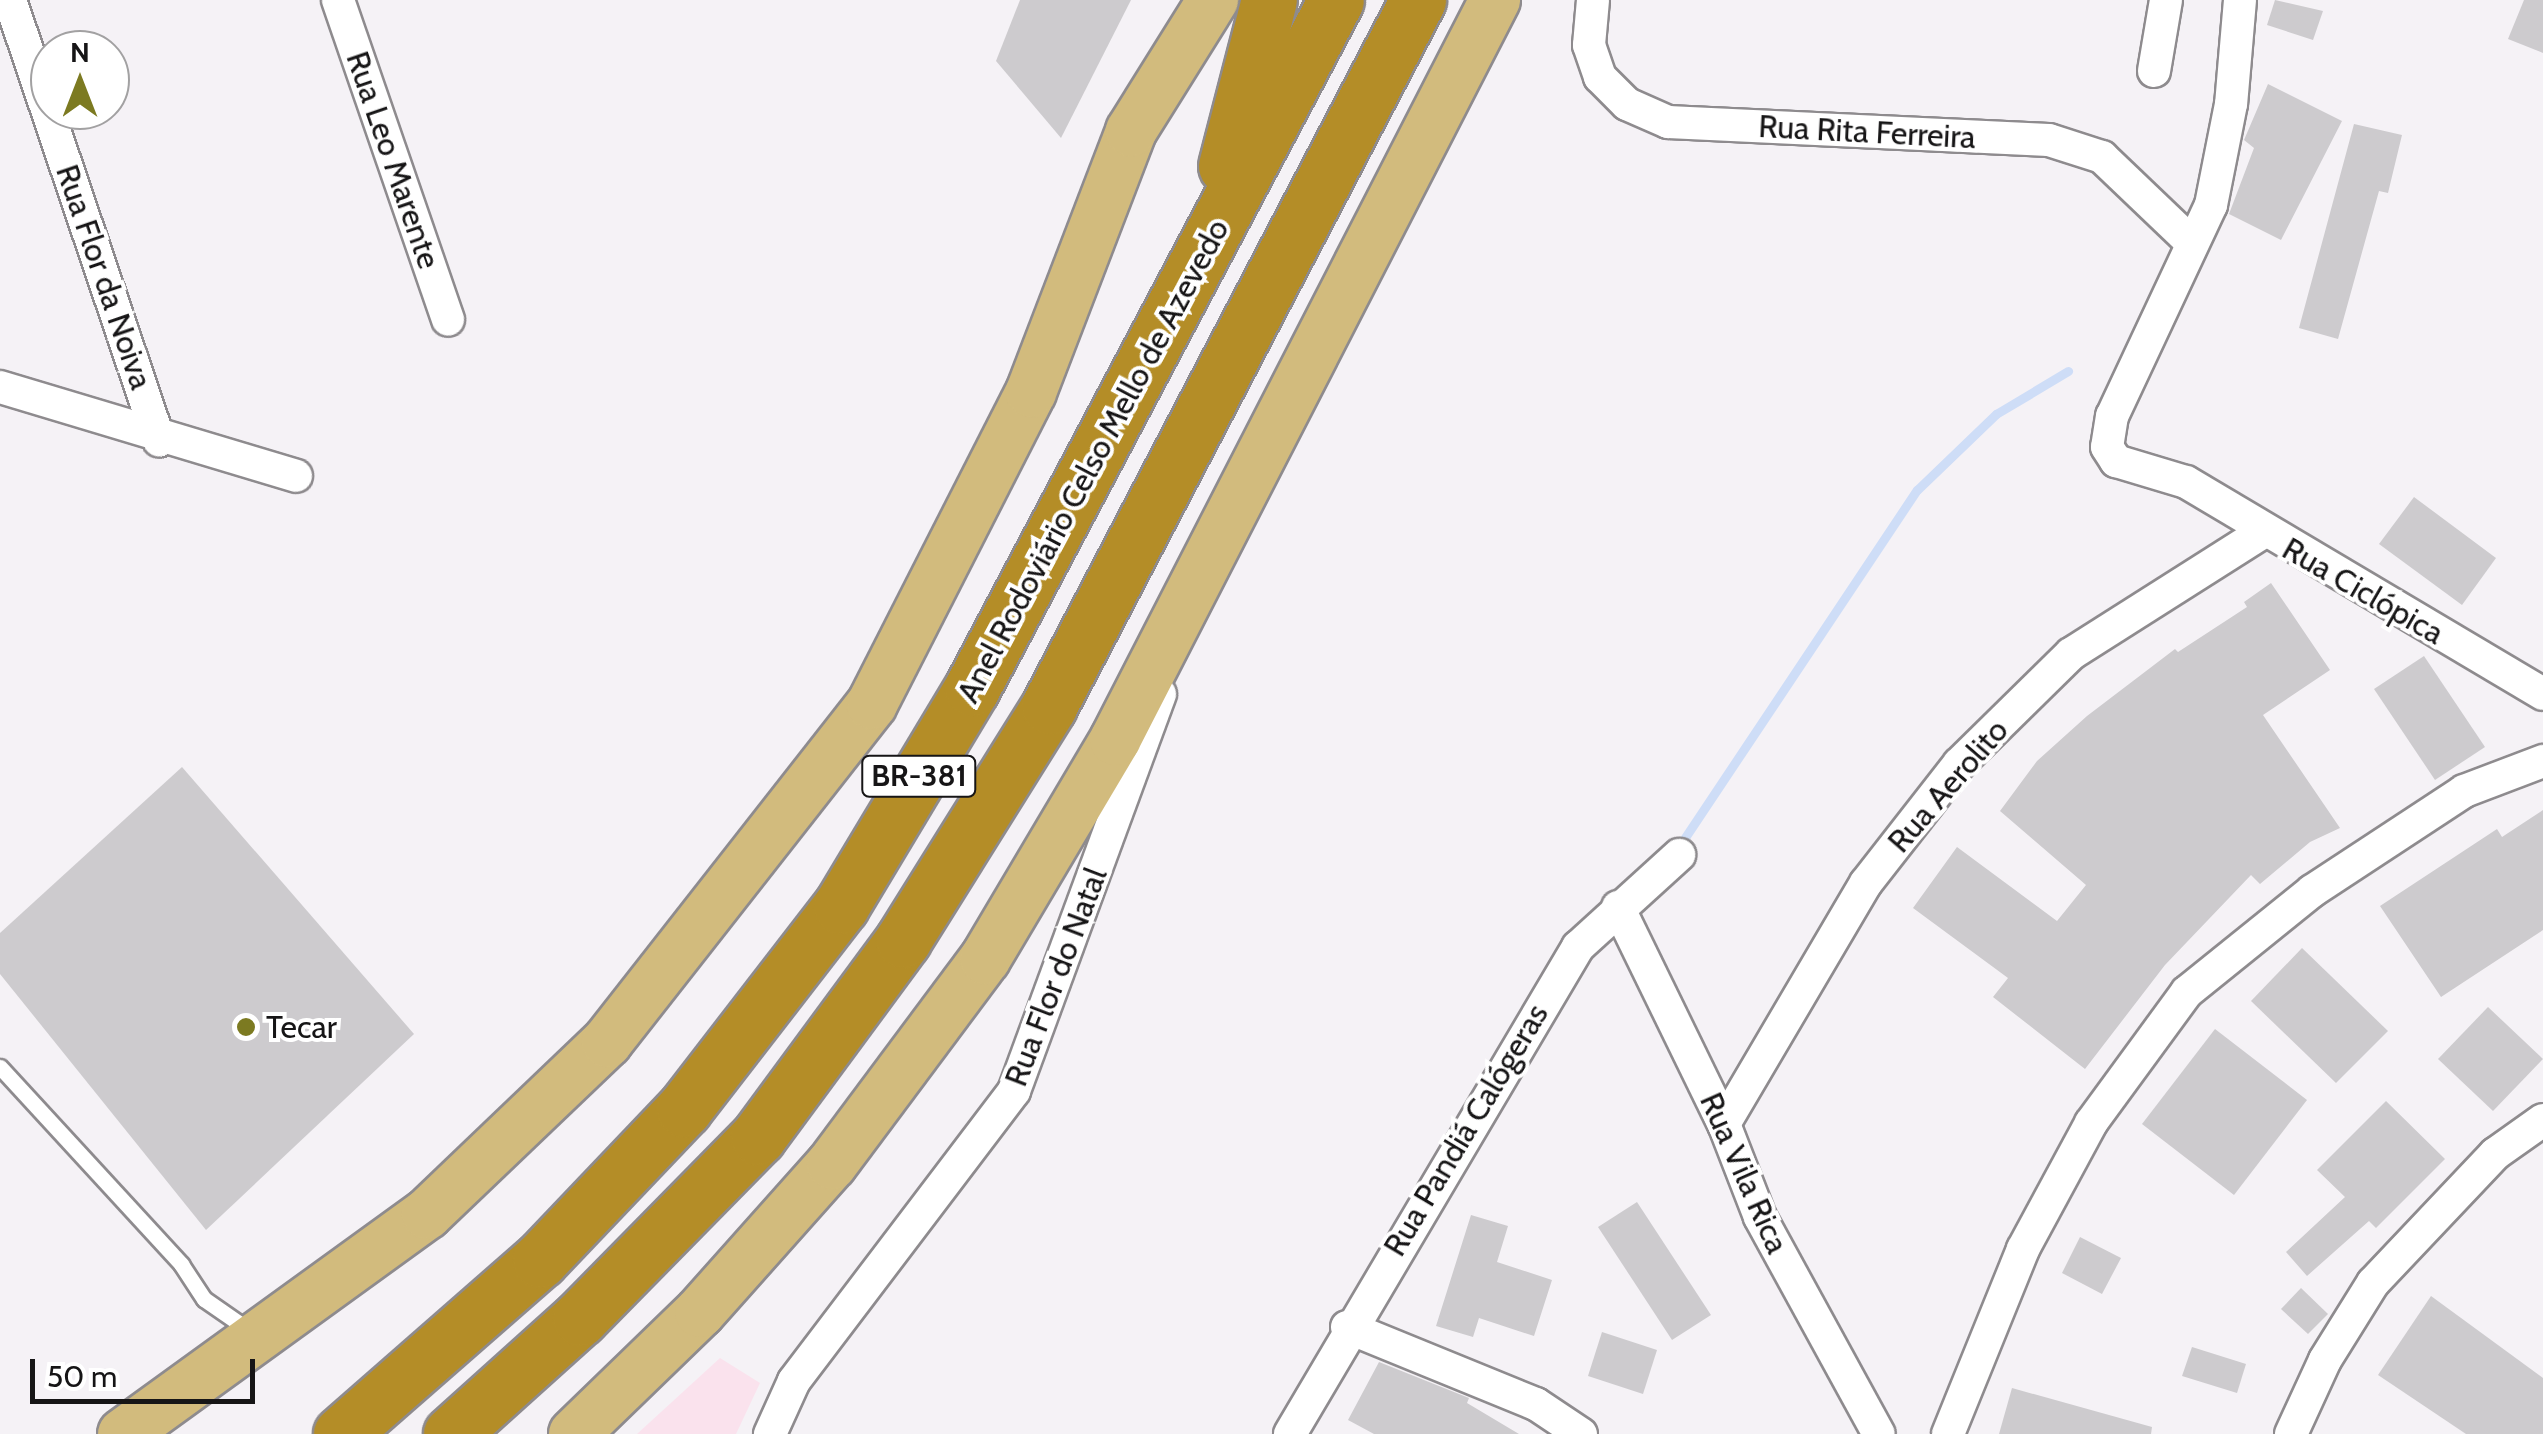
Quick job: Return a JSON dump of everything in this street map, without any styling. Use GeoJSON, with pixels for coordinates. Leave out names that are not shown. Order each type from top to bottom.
{"type":"FeatureCollection","features":[{"type":"Feature","properties":{"kind":"highway"},"geometry":{"type":"LineString","coordinates":[[1200,265],[1269,0]]}},
{"type":"Feature","properties":{"kind":"highway","name":"Anel Rodoviário Celso Mello de Azevedo"},"geometry":{"type":"LineString","coordinates":[[341,1434],[540,1260],[671,1123],[842,906],[972,688],[1200,265],[1336,0]]}},
{"type":"Feature","properties":{"kind":"highway","name":"BR-381"},"geometry":{"type":"LineString","coordinates":[[451,1434],[580,1318],[758,1137],[903,940],[1049,706],[1418,0]]}},
{"type":"Feature","properties":{"kind":"main road"},"geometry":{"type":"LineString","coordinates":[[123,1434],[427,1214],[606,1042],[872,704],[1031,392],[1131,132],[1213,0]]}},
{"type":"Feature","properties":{"kind":"main road"},"geometry":{"type":"LineString","coordinates":[[574,1434],[700,1312],[832,1164],[913,1060],[1057,842],[1169,634],[1495,0]]}},
{"type":"Feature","properties":{"kind":"street","name":"Rua Flor da Noiva"},"geometry":{"type":"LineString","coordinates":[[10,0],[160,440]]}},
{"type":"Feature","properties":{"kind":"street","name":"Rua Leo Marente"},"geometry":{"type":"LineString","coordinates":[[338,0],[448,320]]}},
{"type":"Feature","properties":{"kind":"street","name":"Rua Rita Ferreira"},"geometry":{"type":"LineString","coordinates":[[1593,0],[1590,45],[1600,77],[1627,104],[1668,122],[2049,140],[2102,157],[2192,243]]}},
{"type":"Feature","properties":{"kind":"street"},"geometry":{"type":"LineString","coordinates":[[2154,71],[2166,0]]}},
{"type":"Feature","properties":{"kind":"street"},"geometry":{"type":"LineString","coordinates":[[2192,243],[2211,205],[2228,121],[2240,0]]}},
{"type":"Feature","properties":{"kind":"street","name":"Rua Ciclópica"},"geometry":{"type":"LineString","coordinates":[[2192,243],[2138,369],[2112,416],[2107,447],[2116,460],[2186,482],[2262,533],[2543,694]]}},
{"type":"Feature","properties":{"kind":"street"},"geometry":{"type":"LineString","coordinates":[[0,387],[160,440],[296,476]]}},
{"type":"Feature","properties":{"kind":"street","name":"Rua Aerolito"},"geometry":{"type":"LineString","coordinates":[[1724,1124],[1866,884],[1959,764],[2070,654],[2262,533]]}},
{"type":"Feature","properties":{"kind":"street","name":"Rua Flor do Natal"},"geometry":{"type":"LineString","coordinates":[[770,1434],[794,1381],[1014,1091],[1158,704],[1169,634]]}},
{"type":"Feature","properties":{"kind":"street"},"geometry":{"type":"LineString","coordinates":[[1948,1434],[2023,1250],[2091,1123],[2187,992],[2312,891],[2464,791],[2543,761]]}},
{"type":"Feature","properties":{"kind":"street","name":"Rua Pandiá Calógeras"},"geometry":{"type":"LineString","coordinates":[[1290,1434],[1348,1327],[1578,947],[1678,855]]}},
{"type":"Feature","properties":{"kind":"street","name":"Rua Vila Rica"},"geometry":{"type":"LineString","coordinates":[[1618,907],[1724,1124],[1760,1217],[1879,1434]]}},
{"type":"Feature","properties":{"kind":"street"},"geometry":{"type":"LineString","coordinates":[[2291,1434],[2325,1360],[2373,1283],[2494,1154],[2543,1120]]}},
{"type":"Feature","properties":{"kind":"street"},"geometry":{"type":"LineString","coordinates":[[1348,1327],[1485,1380],[1581,1434]]}},
{"type":"Feature","properties":{"kind":"lane"},"geometry":{"type":"LineString","coordinates":[[0,1067],[181,1264],[204,1299],[258,1337]]}},
{"type":"Feature","properties":{"kind":"shaded area"},"geometry":{"type":"Polygon","coordinates":[[[720,1358],[760,1383],[736,1434],[637,1434],[720,1358]]]}},
{"type":"Feature","properties":{"kind":"building"},"geometry":{"type":"Polygon","coordinates":[[[1020,0],[1131,0],[1061,138],[996,61],[1020,0]]]}},
{"type":"Feature","properties":{"kind":"building"},"geometry":{"type":"Polygon","coordinates":[[[2275,0],[2323,11],[2313,40],[2267,25],[2275,0]]]}},
{"type":"Feature","properties":{"kind":"building"},"geometry":{"type":"Polygon","coordinates":[[[2524,0],[2543,0],[2543,53],[2508,39],[2524,0]]]}},
{"type":"Feature","properties":{"kind":"building"},"geometry":{"type":"Polygon","coordinates":[[[2268,84],[2342,121],[2281,240],[2229,214],[2254,148],[2244,140],[2268,84]]]}},
{"type":"Feature","properties":{"kind":"building"},"geometry":{"type":"Polygon","coordinates":[[[2354,124],[2402,135],[2388,193],[2379,191],[2338,339],[2299,328],[2354,124]]]}},
{"type":"Feature","properties":{"kind":"building"},"geometry":{"type":"Polygon","coordinates":[[[2414,497],[2496,558],[2462,605],[2379,544],[2414,497]]]}},
{"type":"Feature","properties":{"kind":"building"},"geometry":{"type":"Polygon","coordinates":[[[2271,583],[2330,670],[2263,715],[2340,828],[2310,842],[2260,884],[2251,875],[2165,965],[2085,1069],[1993,997],[2008,978],[1913,908],[1957,847],[2057,921],[2086,885],[2000,811],[2037,761],[2087,716],[2175,649],[2178,652],[2247,607],[2244,602],[2271,583]]]}},
{"type":"Feature","properties":{"kind":"building"},"geometry":{"type":"Polygon","coordinates":[[[2424,656],[2485,747],[2435,780],[2374,689],[2424,656]]]}},
{"type":"Feature","properties":{"kind":"building"},"geometry":{"type":"Polygon","coordinates":[[[182,767],[414,1034],[206,1230],[0,974],[0,933],[182,767]]]}},
{"type":"Feature","properties":{"kind":"building"},"geometry":{"type":"Polygon","coordinates":[[[2543,810],[2543,930],[2441,997],[2380,906],[2497,829],[2502,837],[2543,810]]]}},
{"type":"Feature","properties":{"kind":"building"},"geometry":{"type":"Polygon","coordinates":[[[2302,948],[2388,1031],[2336,1083],[2251,1001],[2302,948]]]}},
{"type":"Feature","properties":{"kind":"building"},"geometry":{"type":"Polygon","coordinates":[[[2488,1007],[2543,1059],[2493,1111],[2438,1059],[2488,1007]]]}},
{"type":"Feature","properties":{"kind":"building"},"geometry":{"type":"Polygon","coordinates":[[[2215,1029],[2307,1100],[2234,1195],[2142,1124],[2215,1029]]]}},
{"type":"Feature","properties":{"kind":"building"},"geometry":{"type":"Polygon","coordinates":[[[2386,1101],[2445,1159],[2376,1228],[2369,1221],[2307,1276],[2286,1252],[2345,1197],[2317,1170],[2386,1101]]]}},
{"type":"Feature","properties":{"kind":"building"},"geometry":{"type":"Polygon","coordinates":[[[1637,1202],[1711,1315],[1672,1340],[1598,1227],[1637,1202]]]}},
{"type":"Feature","properties":{"kind":"building"},"geometry":{"type":"Polygon","coordinates":[[[1471,1215],[1508,1226],[1497,1262],[1552,1280],[1534,1336],[1479,1318],[1473,1337],[1436,1326],[1471,1215]]]}},
{"type":"Feature","properties":{"kind":"building"},"geometry":{"type":"Polygon","coordinates":[[[2080,1237],[2121,1258],[2102,1294],[2062,1273],[2080,1237]]]}},
{"type":"Feature","properties":{"kind":"building"},"geometry":{"type":"Polygon","coordinates":[[[2301,1288],[2328,1314],[2308,1334],[2281,1309],[2301,1288]]]}},
{"type":"Feature","properties":{"kind":"building"},"geometry":{"type":"Polygon","coordinates":[[[2431,1296],[2543,1378],[2543,1434],[2466,1434],[2378,1375],[2431,1296]]]}},
{"type":"Feature","properties":{"kind":"building"},"geometry":{"type":"Polygon","coordinates":[[[1602,1332],[1657,1350],[1643,1394],[1588,1376],[1602,1332]]]}},
{"type":"Feature","properties":{"kind":"building"},"geometry":{"type":"Polygon","coordinates":[[[2192,1347],[2246,1364],[2237,1393],[2182,1376],[2192,1347]]]}},
{"type":"Feature","properties":{"kind":"building"},"geometry":{"type":"Polygon","coordinates":[[[1379,1362],[1469,1398],[1467,1403],[1519,1434],[1374,1434],[1348,1420],[1379,1362]]]}},
{"type":"Feature","properties":{"kind":"building"},"geometry":{"type":"Polygon","coordinates":[[[2012,1388],[2152,1427],[2151,1434],[1999,1434],[2012,1388]]]}},
{"type":"Feature","properties":{"kind":"waterway"},"geometry":{"type":"LineString","coordinates":[[1684,839],[1917,490],[1996,414],[2068,371]]}},
{"type":"Feature","properties":{"kind":"place","name":"Tecar"},"geometry":{"type":"Point","coordinates":[246,1027]}}]}
